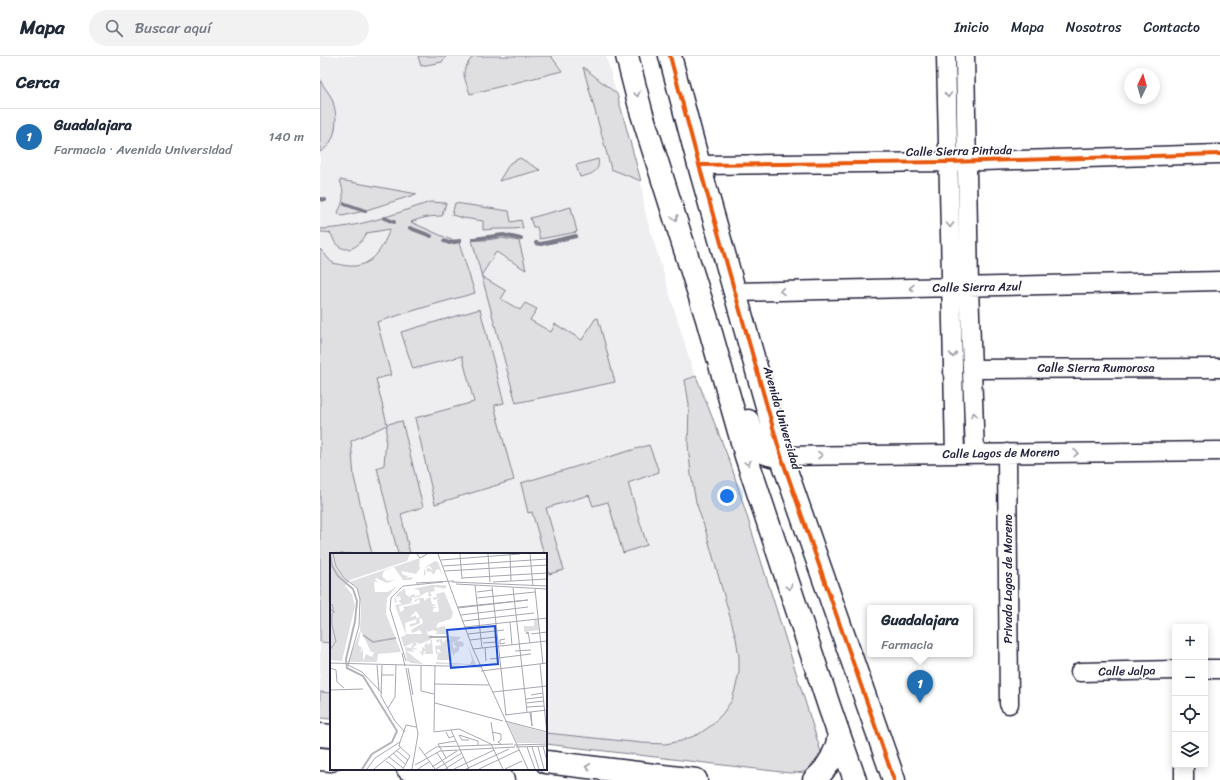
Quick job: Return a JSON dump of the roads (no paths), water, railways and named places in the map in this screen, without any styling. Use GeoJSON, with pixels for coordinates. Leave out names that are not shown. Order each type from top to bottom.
{"type":"FeatureCollection","features":[{"type":"Feature","properties":{"kind":"main road"},"geometry":{"type":"LineString","coordinates":[[627,56],[641,111],[707,319],[746,456],[855,780]]}},
{"type":"Feature","properties":{"kind":"main road","name":"Avenida Universidad"},"geometry":{"type":"LineString","coordinates":[[670,56],[699,165],[781,456],[894,780]]}},
{"type":"Feature","properties":{"kind":"main road"},"geometry":{"type":"LineString","coordinates":[[707,319],[724,342],[754,442],[764,452],[775,456],[781,456]]}},
{"type":"Feature","properties":{"kind":"main road"},"geometry":{"type":"LineString","coordinates":[[320,735],[330,736]]}},
{"type":"Feature","properties":{"kind":"main road"},"geometry":{"type":"LineString","coordinates":[[814,780],[829,764],[838,746],[839,736]]}},
{"type":"Feature","properties":{"kind":"main road"},"geometry":{"type":"LineString","coordinates":[[320,759],[330,760]]}},
{"type":"Feature","properties":{"kind":"main road"},"geometry":{"type":"LineString","coordinates":[[547,762],[696,780]]}},
{"type":"Feature","properties":{"kind":"main road"},"geometry":{"type":"LineString","coordinates":[[417,770],[503,780]]}},
{"type":"Feature","properties":{"kind":"street"},"geometry":{"type":"LineString","coordinates":[[946,56],[955,454]]}},
{"type":"Feature","properties":{"kind":"street"},"geometry":{"type":"LineString","coordinates":[[964,56],[969,287],[975,454]]}},
{"type":"Feature","properties":{"kind":"street","name":"Calle Sierra Pintada"},"geometry":{"type":"LineString","coordinates":[[699,165],[949,162],[1220,154]]}},
{"type":"Feature","properties":{"kind":"street","name":"Calle Sierra Azul"},"geometry":{"type":"LineString","coordinates":[[735,292],[1220,281]]}},
{"type":"Feature","properties":{"kind":"street","name":"Calle Sierra Rumorosa"},"geometry":{"type":"LineString","coordinates":[[972,369],[1220,368]]}},
{"type":"Feature","properties":{"kind":"street","name":"Calle Lagos de Moreno"},"geometry":{"type":"LineString","coordinates":[[781,456],[1220,451]]}},
{"type":"Feature","properties":{"kind":"street","name":"Privada Lagos de Moreno"},"geometry":{"type":"LineString","coordinates":[[1007,453],[1009,704]]}},
{"type":"Feature","properties":{"kind":"street"},"geometry":{"type":"LineString","coordinates":[[1208,669],[1220,669]]}},
{"type":"Feature","properties":{"kind":"street","name":"Calle Jalpa"},"geometry":{"type":"LineString","coordinates":[[1080,672],[1172,670]]}},
{"type":"Feature","properties":{"kind":"street"},"geometry":{"type":"LineString","coordinates":[[1184,768],[1184,780]]}},
{"type":"Feature","properties":{"kind":"waterway"},"geometry":{"type":"LineString","coordinates":[[320,199],[325,200]]}},
{"type":"Feature","properties":{"kind":"waterway"},"geometry":{"type":"LineString","coordinates":[[345,204],[365,211]]}},
{"type":"Feature","properties":{"kind":"waterway"},"geometry":{"type":"LineString","coordinates":[[384,218],[394,222]]}},
{"type":"Feature","properties":{"kind":"waterway"},"geometry":{"type":"LineString","coordinates":[[410,228],[431,236]]}},
{"type":"Feature","properties":{"kind":"waterway"},"geometry":{"type":"LineString","coordinates":[[474,239],[503,235],[521,239]]}},
{"type":"Feature","properties":{"kind":"waterway"},"geometry":{"type":"LineString","coordinates":[[536,243],[541,244],[576,236]]}},
{"type":"Feature","properties":{"kind":"waterway"},"geometry":{"type":"LineString","coordinates":[[444,241],[449,243],[460,241]]}},
{"type":"Feature","properties":{"kind":"place","name":"Guadalajara"},"geometry":{"type":"Point","coordinates":[920,703]}}]}
